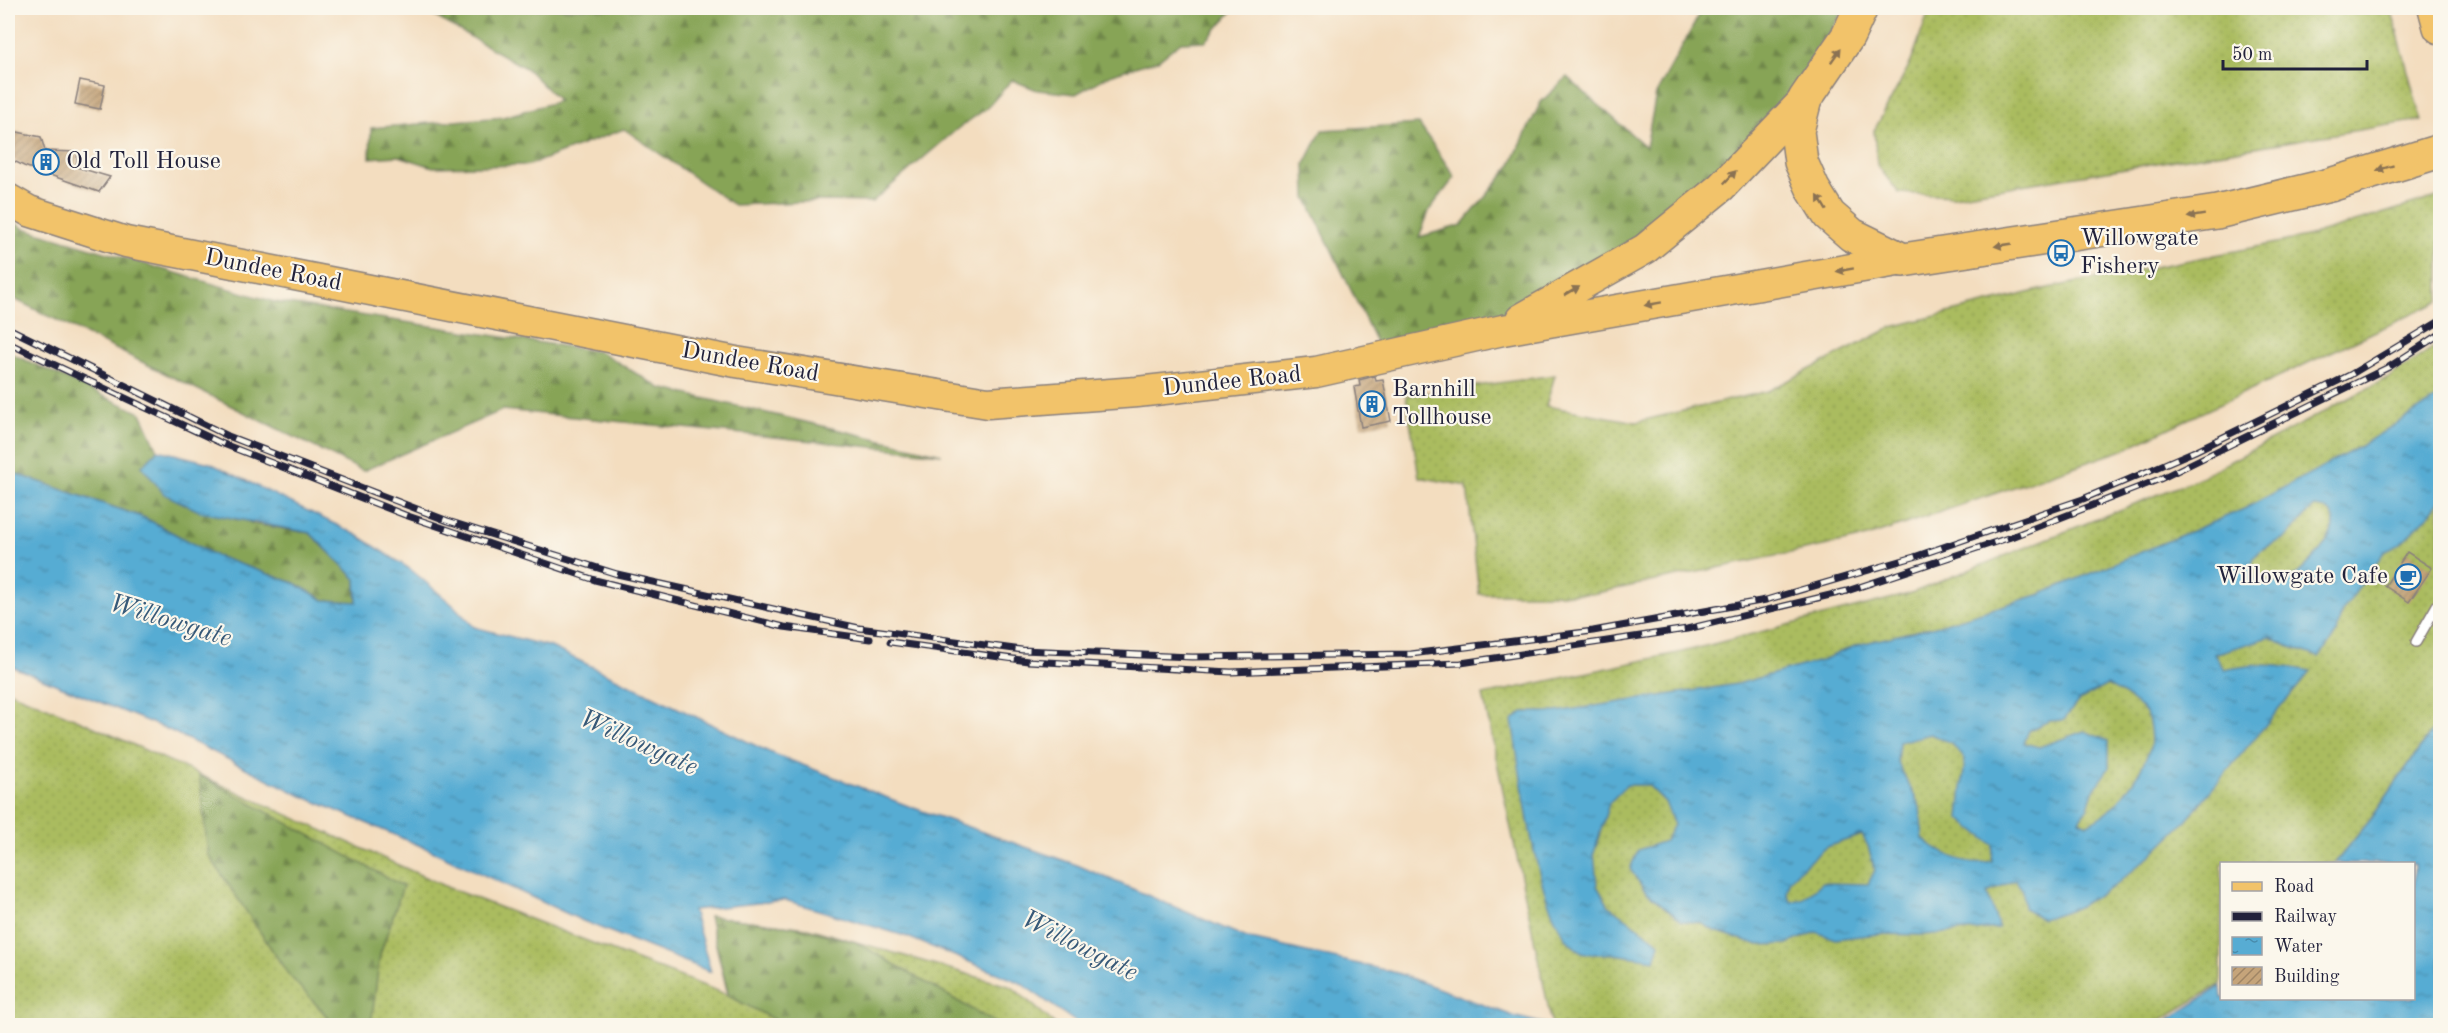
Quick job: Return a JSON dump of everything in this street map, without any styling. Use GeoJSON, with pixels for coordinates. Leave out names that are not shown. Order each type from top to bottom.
{"type":"FeatureCollection","features":[{"type":"Feature","properties":{"kind":"highway"},"geometry":{"type":"LineString","coordinates":[[1861,8],[1848,36],[1805,99],[1797,131],[1801,162],[1829,215],[1852,235],[1903,260],[2217,212],[2330,185],[2440,152]]}},
{"type":"Feature","properties":{"kind":"highway"},"geometry":{"type":"LineString","coordinates":[[2435,8],[2440,27]]}},
{"type":"Feature","properties":{"kind":"main road"},"geometry":{"type":"LineString","coordinates":[[1503,330],[1645,249],[1721,187],[1805,99]]}},
{"type":"Feature","properties":{"kind":"main road","name":"Dundee Road"},"geometry":{"type":"LineString","coordinates":[[8,199],[29,211],[126,242],[736,362],[988,404],[1137,392],[1316,372],[1503,330]]}},
{"type":"Feature","properties":{"kind":"main road"},"geometry":{"type":"LineString","coordinates":[[1503,330],[1903,260]]}},
{"type":"Feature","properties":{"kind":"lane"},"geometry":{"type":"LineString","coordinates":[[2416,642],[2440,600]]}},
{"type":"Feature","properties":{"kind":"green space"},"geometry":{"type":"Polygon","coordinates":[[[420,8],[1235,8],[1206,41],[1181,42],[1158,60],[1112,74],[1076,94],[1037,90],[1012,80],[987,108],[956,130],[872,202],[824,201],[734,205],[624,129],[529,165],[433,167],[399,156],[370,158],[371,128],[503,117],[559,101],[527,69],[420,8]]]}},
{"type":"Feature","properties":{"kind":"green space"},"geometry":{"type":"Polygon","coordinates":[[[1703,8],[1845,8],[1782,112],[1683,207],[1525,308],[1378,346],[1306,197],[1305,164],[1322,130],[1419,124],[1455,177],[1430,209],[1419,237],[1462,225],[1509,168],[1541,102],[1567,77],[1646,147],[1656,94],[1703,8]]]}},
{"type":"Feature","properties":{"kind":"green space"},"geometry":{"type":"Polygon","coordinates":[[[1930,8],[2317,8],[2318,11],[2346,8],[2391,8],[2421,120],[1954,196],[1899,193],[1877,165],[1874,131],[1911,62],[1930,8]]]}},
{"type":"Feature","properties":{"kind":"green space"},"geometry":{"type":"Polygon","coordinates":[[[2440,196],[2440,301],[2120,451],[1867,537],[1592,594],[1479,594],[1467,486],[1419,477],[1406,396],[1555,375],[1546,406],[1636,422],[1768,391],[1892,327],[2048,288],[2306,237],[2440,196]]]}},
{"type":"Feature","properties":{"kind":"green space"},"geometry":{"type":"Polygon","coordinates":[[[8,219],[23,228],[275,302],[601,352],[660,388],[942,454],[503,410],[363,471],[8,296],[8,219]]]}},
{"type":"Feature","properties":{"kind":"green space"},"geometry":{"type":"Polygon","coordinates":[[[2440,343],[2440,719],[2371,819],[2336,862],[2220,862],[2220,985],[2152,1025],[1552,1025],[1483,695],[1682,652],[1909,594],[2197,479],[2389,377],[2440,343]]]}},
{"type":"Feature","properties":{"kind":"green space"},"geometry":{"type":"Polygon","coordinates":[[[8,352],[141,413],[158,450],[142,466],[253,524],[310,533],[356,579],[357,603],[324,600],[294,583],[216,556],[145,518],[8,471],[8,352]]]}},
{"type":"Feature","properties":{"kind":"green space"},"geometry":{"type":"Polygon","coordinates":[[[8,691],[81,721],[449,888],[728,995],[709,916],[808,928],[1012,987],[1056,1025],[8,1025],[8,691]]]}},
{"type":"Feature","properties":{"kind":"green space"},"geometry":{"type":"Polygon","coordinates":[[[199,775],[403,886],[380,955],[371,1025],[335,1025],[288,974],[208,854],[199,775]]]}},
{"type":"Feature","properties":{"kind":"green space"},"geometry":{"type":"Polygon","coordinates":[[[709,916],[791,926],[856,942],[999,1025],[784,1025],[729,996],[709,916]]]}},
{"type":"Feature","properties":{"kind":"water"},"geometry":{"type":"Polygon","coordinates":[[[2440,396],[2440,500],[2432,512],[2399,545],[2384,552],[2341,613],[2337,633],[2319,657],[2270,637],[2214,654],[2224,670],[2268,665],[2311,671],[2181,826],[2113,887],[2076,908],[2042,919],[2024,908],[2023,890],[2015,880],[1987,893],[1999,928],[1923,935],[1878,934],[1835,939],[1816,932],[1787,944],[1759,945],[1715,931],[1701,923],[1682,921],[1645,891],[1630,869],[1638,850],[1665,841],[1674,825],[1665,802],[1648,785],[1627,785],[1609,803],[1594,853],[1597,886],[1609,906],[1660,943],[1655,960],[1614,954],[1585,953],[1566,938],[1553,914],[1533,847],[1512,721],[1523,712],[1556,712],[1737,684],[1820,661],[1857,645],[1939,625],[2041,594],[2244,509],[2359,447],[2440,396]],[[2315,507],[2285,538],[2263,549],[2255,556],[2252,574],[2260,582],[2288,580],[2304,569],[2322,548],[2333,527],[2334,518],[2326,509],[2315,507]],[[2107,685],[2079,700],[2064,720],[2049,721],[2029,730],[2024,743],[2039,747],[2084,731],[2109,741],[2109,768],[2094,789],[2087,809],[2079,820],[2087,824],[2107,812],[2125,792],[2146,758],[2151,737],[2144,711],[2129,698],[2107,685]],[[1930,734],[1899,742],[1897,761],[1920,807],[1923,839],[1939,850],[1964,861],[1992,861],[1993,845],[1959,818],[1965,759],[1951,743],[1930,734]],[[1862,835],[1826,847],[1789,881],[1787,894],[1791,902],[1804,898],[1822,883],[1868,884],[1875,870],[1862,835]]]}},
{"type":"Feature","properties":{"kind":"water","name":"Willowgate"},"geometry":{"type":"Polygon","coordinates":[[[158,450],[210,463],[357,535],[410,569],[454,606],[474,627],[551,647],[769,752],[911,807],[1077,865],[1247,938],[1397,973],[1516,1017],[1550,1025],[1080,1025],[1019,982],[905,936],[785,900],[693,910],[711,972],[583,921],[428,849],[302,796],[169,730],[8,665],[8,471],[145,518],[216,556],[294,583],[324,600],[357,602],[356,579],[310,533],[201,512],[164,494],[142,466],[158,450]]]}},
{"type":"Feature","properties":{"kind":"water"},"geometry":{"type":"Polygon","coordinates":[[[2440,719],[2440,1025],[2160,1025],[2220,987],[2220,1000],[2415,1000],[2415,862],[2336,862],[2371,819],[2440,719]]]}},
{"type":"Feature","properties":{"kind":"building"},"geometry":{"type":"Polygon","coordinates":[[[80,80],[105,85],[100,109],[75,104],[80,80]]]}},
{"type":"Feature","properties":{"kind":"building","name":"Old Toll House"},"geometry":{"type":"Polygon","coordinates":[[[8,130],[41,137],[45,151],[78,152],[76,167],[110,177],[99,192],[24,166],[8,158],[8,130]]]}},
{"type":"Feature","properties":{"kind":"building","name":"Barnhill Tollhouse"},"geometry":{"type":"Polygon","coordinates":[[[1375,376],[1376,381],[1383,380],[1391,421],[1361,427],[1354,387],[1360,386],[1359,380],[1375,376]]]}},
{"type":"Feature","properties":{"kind":"building","name":"Willowgate Cafe"},"geometry":{"type":"Polygon","coordinates":[[[2407,552],[2432,568],[2409,602],[2385,586],[2407,552]]]}},
{"type":"Feature","properties":{"kind":"railway"},"geometry":{"type":"LineString","coordinates":[[8,328],[228,436],[448,521],[617,574],[859,628],[1022,650],[1192,657],[1411,654],[1593,631],[1766,600],[1914,557],[2083,499],[2195,451],[2350,375],[2440,321]]}},
{"type":"Feature","properties":{"kind":"railway"},"geometry":{"type":"LineString","coordinates":[[890,642],[1028,661],[1231,672],[1461,663],[1687,629],[1847,591],[2011,537],[2160,479],[2389,367],[2440,334]]}},
{"type":"Feature","properties":{"kind":"railway"},"geometry":{"type":"LineString","coordinates":[[8,343],[221,443],[405,515],[595,580],[784,627],[870,639]]}},
{"type":"Feature","properties":{"kind":"place","name":"Old Toll House"},"geometry":{"type":"Point","coordinates":[46,162]}},
{"type":"Feature","properties":{"kind":"place","name":"Willowgate Fishery"},"geometry":{"type":"Point","coordinates":[2061,253]}},
{"type":"Feature","properties":{"kind":"place","name":"Barnhill Tollhouse"},"geometry":{"type":"Point","coordinates":[1372,404]}},
{"type":"Feature","properties":{"kind":"place","name":"Willowgate Cafe"},"geometry":{"type":"Point","coordinates":[2408,577]}}]}
